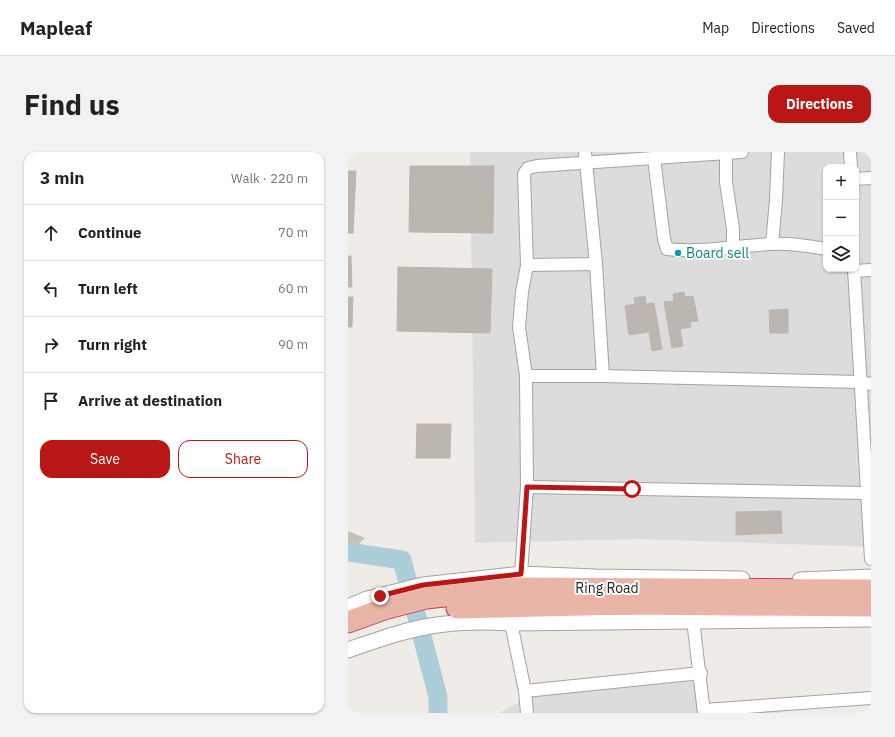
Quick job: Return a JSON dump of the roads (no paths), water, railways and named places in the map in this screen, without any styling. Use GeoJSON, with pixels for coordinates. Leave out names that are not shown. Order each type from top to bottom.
{"type":"FeatureCollection","features":[{"type":"Feature","properties":{"kind":"highway","name":"Ring Road"},"geometry":{"type":"LineString","coordinates":[[348,622],[517,588],[871,590]]}},
{"type":"Feature","properties":{"kind":"highway","name":"Ring Road"},"geometry":{"type":"LineString","coordinates":[[429,605],[469,607],[625,604],[871,606]]}},
{"type":"Feature","properties":{"kind":"highway","name":"Ring Road"},"geometry":{"type":"LineString","coordinates":[[348,636],[386,615]]}},
{"type":"Feature","properties":{"kind":"street"},"geometry":{"type":"LineString","coordinates":[[521,574],[527,487],[526,376],[519,326],[522,292],[527,265],[524,174],[528,168],[586,158],[654,158],[671,155],[726,154],[742,152]]}},
{"type":"Feature","properties":{"kind":"street"},"geometry":{"type":"LineString","coordinates":[[772,244],[778,152]]}},
{"type":"Feature","properties":{"kind":"street"},"geometry":{"type":"LineString","coordinates":[[850,152],[851,164]]}},
{"type":"Feature","properties":{"kind":"street"},"geometry":{"type":"LineString","coordinates":[[726,154],[726,182],[733,229],[733,248]]}},
{"type":"Feature","properties":{"kind":"street"},"geometry":{"type":"LineString","coordinates":[[586,158],[596,264],[603,376]]}},
{"type":"Feature","properties":{"kind":"street"},"geometry":{"type":"LineString","coordinates":[[654,158],[664,239],[667,249],[733,248],[772,244],[799,244],[823,248]]}},
{"type":"Feature","properties":{"kind":"street"},"geometry":{"type":"LineString","coordinates":[[859,179],[871,178]]}},
{"type":"Feature","properties":{"kind":"street"},"geometry":{"type":"LineString","coordinates":[[527,265],[596,264]]}},
{"type":"Feature","properties":{"kind":"street"},"geometry":{"type":"LineString","coordinates":[[859,270],[871,270]]}},
{"type":"Feature","properties":{"kind":"street"},"geometry":{"type":"LineString","coordinates":[[854,272],[866,383],[868,455],[867,493],[871,559]]}},
{"type":"Feature","properties":{"kind":"street"},"geometry":{"type":"LineString","coordinates":[[526,376],[603,376],[866,383]]}},
{"type":"Feature","properties":{"kind":"street"},"geometry":{"type":"LineString","coordinates":[[527,487],[867,493]]}},
{"type":"Feature","properties":{"kind":"street"},"geometry":{"type":"LineString","coordinates":[[348,607],[386,615],[429,605],[521,574],[595,577],[806,580],[871,577]]}},
{"type":"Feature","properties":{"kind":"street"},"geometry":{"type":"LineString","coordinates":[[429,605],[470,622],[511,623],[871,619]]}},
{"type":"Feature","properties":{"kind":"street"},"geometry":{"type":"LineString","coordinates":[[348,650],[386,615]]}},
{"type":"Feature","properties":{"kind":"street"},"geometry":{"type":"LineString","coordinates":[[694,620],[704,711],[779,708],[871,698]]}},
{"type":"Feature","properties":{"kind":"street"},"geometry":{"type":"LineString","coordinates":[[511,623],[525,691],[527,713]]}},
{"type":"Feature","properties":{"kind":"street"},"geometry":{"type":"LineString","coordinates":[[525,691],[701,673]]}},
{"type":"Feature","properties":{"kind":"waterway"},"geometry":{"type":"LineString","coordinates":[[348,552],[402,560],[438,697],[438,713]]}},
{"type":"Feature","properties":{"kind":"place","name":"Board sell"},"geometry":{"type":"Point","coordinates":[678,253]}}]}
